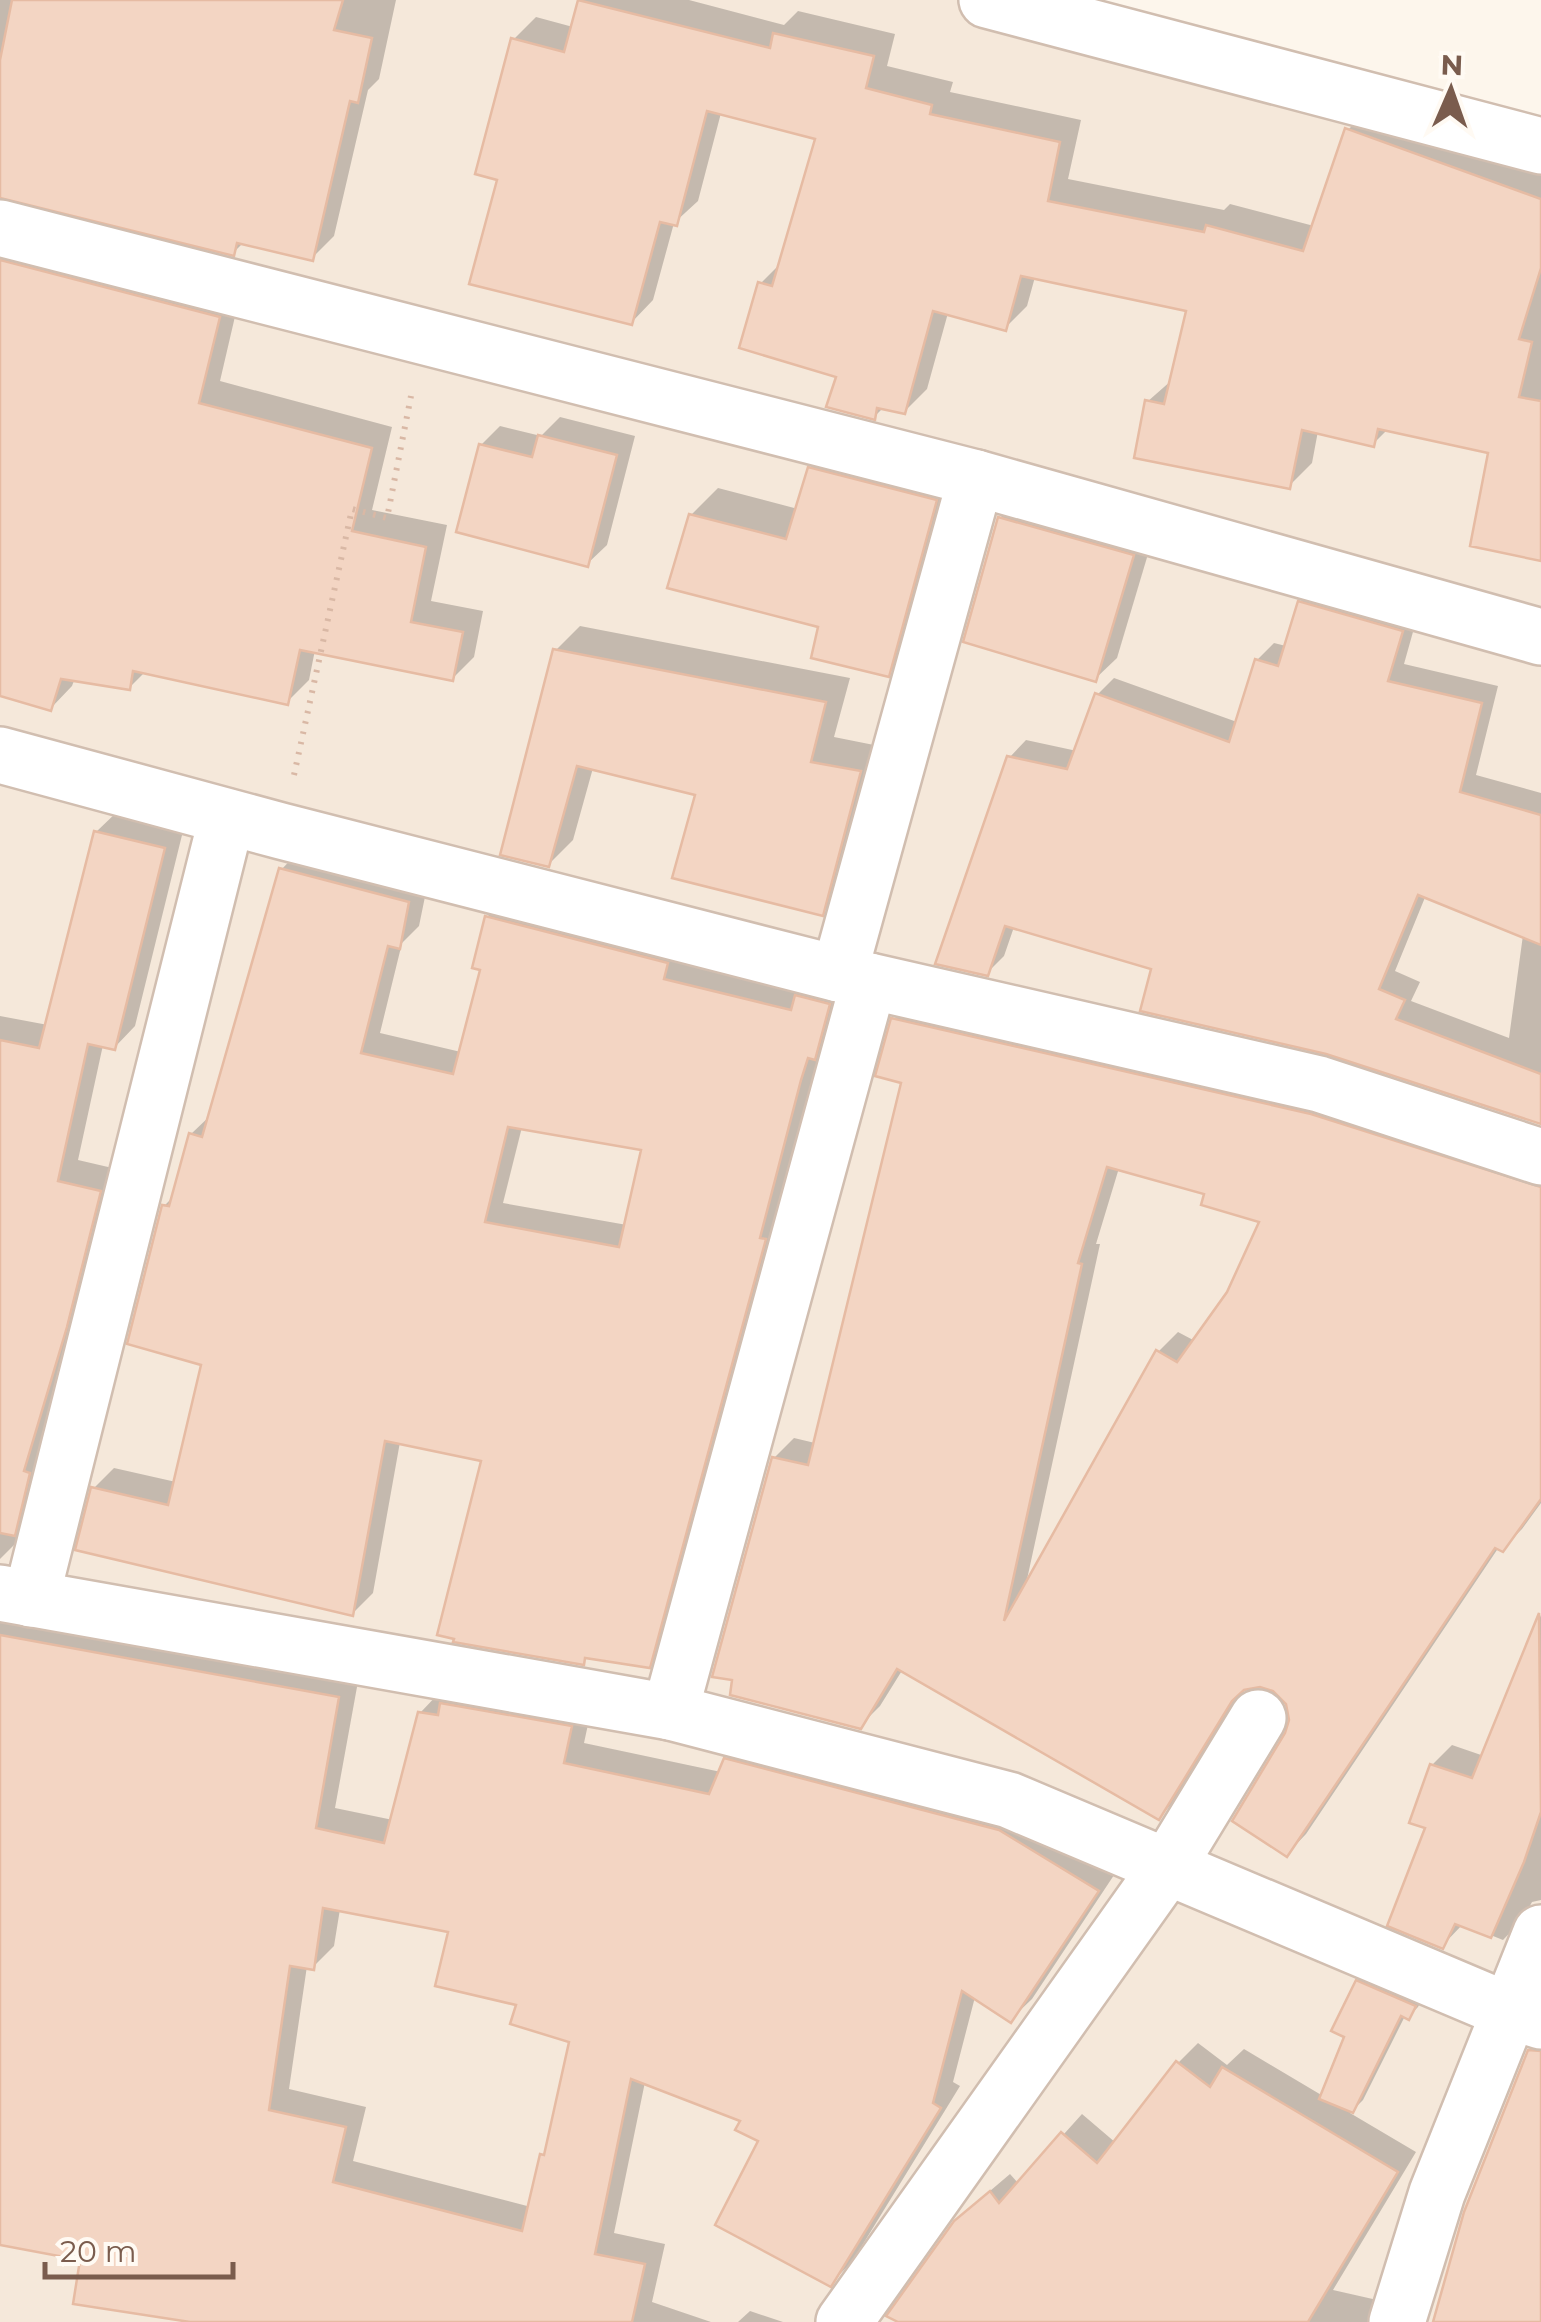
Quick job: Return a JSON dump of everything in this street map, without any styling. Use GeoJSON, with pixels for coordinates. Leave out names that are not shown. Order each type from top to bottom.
{"type":"FeatureCollection","features":[{"type":"Feature","properties":{"kind":"street"},"geometry":{"type":"LineString","coordinates":[[987,0],[1541,146]]}},
{"type":"Feature","properties":{"kind":"street"},"geometry":{"type":"LineString","coordinates":[[0,228],[976,478],[1541,637]]}},
{"type":"Feature","properties":{"kind":"street"},"geometry":{"type":"LineString","coordinates":[[670,1712],[976,478]]}},
{"type":"Feature","properties":{"kind":"street"},"geometry":{"type":"LineString","coordinates":[[0,755],[854,978],[1319,1084],[1541,1157]]}},
{"type":"Feature","properties":{"kind":"street"},"geometry":{"type":"LineString","coordinates":[[227,817],[15,1596],[670,1712],[1009,1800],[1525,2016]]}},
{"type":"Feature","properties":{"kind":"street"},"geometry":{"type":"LineString","coordinates":[[844,2322],[1168,1866],[1258,1718]]}},
{"type":"Feature","properties":{"kind":"street"},"geometry":{"type":"LineString","coordinates":[[1397,2322],[1437,2192],[1525,2016],[1541,1933]]}},
{"type":"Feature","properties":{"kind":"path"},"geometry":{"type":"LineString","coordinates":[[281,831],[352,509],[387,518],[422,336]]}},
{"type":"Feature","properties":{"kind":"shaded area"},"geometry":{"type":"Polygon","coordinates":[[[0,0],[994,0],[1541,154],[1541,2322],[0,2322],[0,0]]]}},
{"type":"Feature","properties":{"kind":"building"},"geometry":{"type":"Polygon","coordinates":[[[12,0],[343,0],[334,30],[372,38],[358,103],[350,101],[313,261],[237,243],[234,256],[0,198],[0,60],[12,0]]]}},
{"type":"Feature","properties":{"kind":"building"},"geometry":{"type":"Polygon","coordinates":[[[578,0],[770,48],[773,33],[874,56],[866,88],[932,105],[930,114],[1060,142],[1048,201],[1204,232],[1206,225],[1303,251],[1345,128],[1541,199],[1541,268],[1519,339],[1532,342],[1519,397],[1541,401],[1541,561],[1470,546],[1488,453],[1378,429],[1374,447],[1302,430],[1290,489],[1134,458],[1145,400],[1164,404],[1186,311],[1021,276],[1006,331],[933,311],[905,414],[877,408],[875,420],[826,407],[836,377],[739,348],[758,282],[772,286],[815,139],[707,111],[677,226],[660,222],[632,325],[469,284],[497,180],[475,174],[511,38],[564,52],[578,0]]]}},
{"type":"Feature","properties":{"kind":"building"},"geometry":{"type":"Polygon","coordinates":[[[0,260],[220,317],[199,403],[372,448],[352,531],[426,547],[411,622],[463,632],[453,681],[300,650],[288,705],[133,671],[130,690],[61,679],[51,711],[0,696],[0,260]]]}},
{"type":"Feature","properties":{"kind":"building"},"geometry":{"type":"Polygon","coordinates":[[[538,435],[617,455],[588,567],[456,532],[479,444],[532,457],[538,435]]]}},
{"type":"Feature","properties":{"kind":"building"},"geometry":{"type":"Polygon","coordinates":[[[808,467],[937,500],[889,677],[811,658],[818,627],[667,588],[689,514],[786,539],[808,467]]]}},
{"type":"Feature","properties":{"kind":"building"},"geometry":{"type":"Polygon","coordinates":[[[998,517],[1134,555],[1096,682],[963,642],[998,517]]]}},
{"type":"Feature","properties":{"kind":"building"},"geometry":{"type":"Polygon","coordinates":[[[1298,601],[1403,631],[1388,681],[1482,703],[1460,792],[1541,815],[1541,945],[1418,895],[1379,989],[1405,1000],[1396,1019],[1541,1074],[1541,1124],[1326,1054],[1140,1011],[1151,969],[1005,926],[988,976],[935,964],[1007,756],[1067,769],[1095,693],[1229,742],[1255,659],[1278,666],[1298,601]]]}},
{"type":"Feature","properties":{"kind":"building"},"geometry":{"type":"Polygon","coordinates":[[[553,649],[826,702],[811,762],[861,771],[823,916],[672,878],[695,795],[577,766],[549,867],[500,855],[553,649]]]}},
{"type":"Feature","properties":{"kind":"building"},"geometry":{"type":"Polygon","coordinates":[[[94,831],[165,848],[115,1050],[88,1044],[58,1181],[101,1191],[67,1327],[24,1471],[30,1473],[15,1536],[0,1533],[0,1040],[39,1048],[94,831]]]}},
{"type":"Feature","properties":{"kind":"building"},"geometry":{"type":"Polygon","coordinates":[[[279,868],[409,902],[400,949],[388,946],[361,1053],[453,1074],[480,970],[472,968],[485,916],[668,963],[664,979],[791,1010],[795,995],[830,1004],[815,1060],[808,1058],[801,1080],[760,1238],[766,1239],[650,1668],[585,1658],[584,1665],[453,1642],[454,1639],[437,1635],[481,1461],[385,1441],[353,1616],[75,1550],[91,1487],[168,1505],[201,1365],[127,1344],[162,1205],[169,1206],[189,1133],[202,1137],[279,868]],[[508,1127],[485,1222],[619,1247],[641,1150],[508,1127]]]}},
{"type":"Feature","properties":{"kind":"building"},"geometry":{"type":"Polygon","coordinates":[[[891,1018],[1311,1114],[1541,1187],[1541,1499],[1503,1552],[1495,1548],[1287,1857],[1232,1821],[1285,1733],[1289,1720],[1286,1704],[1273,1691],[1260,1687],[1244,1690],[1232,1701],[1159,1820],[897,1669],[861,1729],[730,1695],[732,1680],[712,1677],[772,1457],[808,1465],[901,1083],[875,1076],[891,1018]],[[1107,1167],[1078,1263],[1082,1264],[1004,1621],[1156,1350],[1177,1362],[1227,1292],[1259,1222],[1201,1205],[1204,1194],[1107,1167]]]}},
{"type":"Feature","properties":{"kind":"building"},"geometry":{"type":"Polygon","coordinates":[[[1539,1613],[1541,1812],[1491,1938],[1455,1924],[1443,1949],[1387,1926],[1425,1828],[1409,1823],[1430,1764],[1472,1778],[1539,1613]]]}},
{"type":"Feature","properties":{"kind":"building"},"geometry":{"type":"Polygon","coordinates":[[[0,1635],[339,1697],[316,1828],[384,1843],[418,1712],[438,1715],[440,1703],[572,1726],[564,1763],[709,1794],[724,1758],[999,1830],[1099,1891],[1011,2023],[962,1991],[933,2103],[941,2108],[831,2287],[715,2225],[758,2141],[735,2130],[740,2121],[631,2079],[595,2254],[645,2264],[632,2322],[190,2322],[73,2304],[80,2260],[0,2245],[0,1635]],[[323,1908],[314,1970],[290,1966],[269,2110],[346,2127],[333,2182],[522,2231],[540,2154],[544,2155],[569,2042],[510,2024],[516,2005],[435,1986],[448,1932],[323,1908]]]}},
{"type":"Feature","properties":{"kind":"building"},"geometry":{"type":"Polygon","coordinates":[[[1356,1980],[1416,2006],[1409,2020],[1401,2016],[1353,2113],[1319,2099],[1344,2037],[1331,2031],[1356,1980]]]}},
{"type":"Feature","properties":{"kind":"building"},"geometry":{"type":"Polygon","coordinates":[[[1528,2050],[1541,2051],[1541,2322],[1433,2322],[1464,2212],[1528,2050]]]}},
{"type":"Feature","properties":{"kind":"building"},"geometry":{"type":"Polygon","coordinates":[[[1176,2061],[1210,2087],[1222,2067],[1398,2172],[1308,2322],[898,2322],[886,2316],[954,2221],[990,2191],[999,2203],[1061,2132],[1097,2163],[1176,2061]]]}}]}
